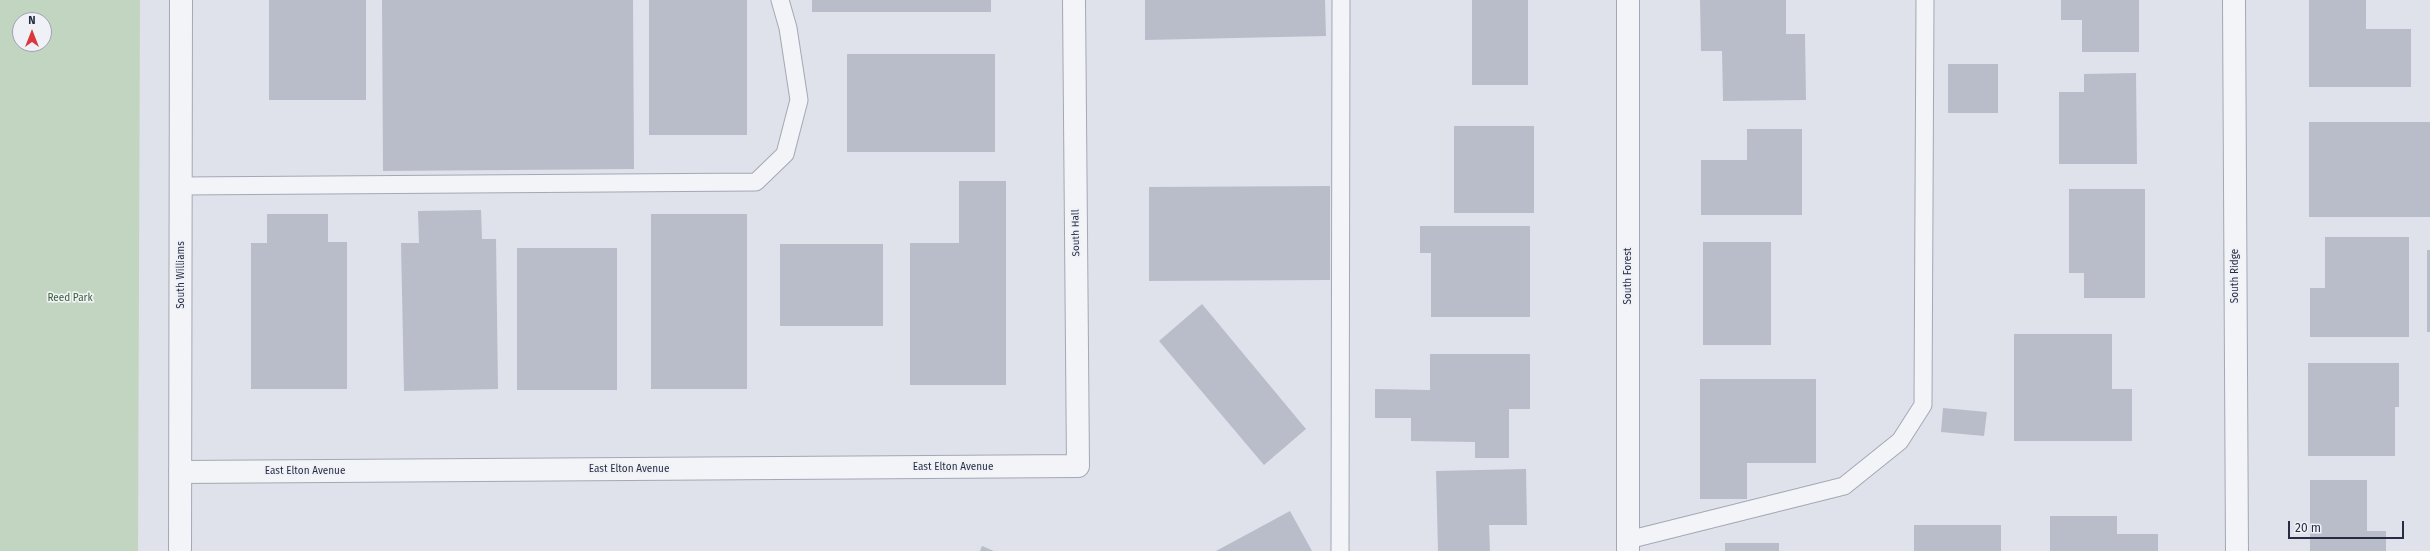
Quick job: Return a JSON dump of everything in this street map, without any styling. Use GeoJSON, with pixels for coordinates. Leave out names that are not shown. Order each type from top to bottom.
{"type":"FeatureCollection","features":[{"type":"Feature","properties":{"kind":"street","name":"South Williams"},"geometry":{"type":"LineString","coordinates":[[180,551],[181,0]]}},
{"type":"Feature","properties":{"kind":"street","name":"South Hall"},"geometry":{"type":"LineString","coordinates":[[1074,0],[1078,466]]}},
{"type":"Feature","properties":{"kind":"street","name":"South Forest"},"geometry":{"type":"LineString","coordinates":[[1628,0],[1628,545]]}},
{"type":"Feature","properties":{"kind":"street","name":"South Ridge"},"geometry":{"type":"LineString","coordinates":[[2234,0],[2237,551]]}},
{"type":"Feature","properties":{"kind":"street","name":"East Elton Avenue"},"geometry":{"type":"LineString","coordinates":[[180,472],[1078,466]]}},
{"type":"Feature","properties":{"kind":"lane"},"geometry":{"type":"LineString","coordinates":[[181,186],[756,182],[785,154],[799,100],[788,28],[780,0]]}},
{"type":"Feature","properties":{"kind":"lane"},"geometry":{"type":"LineString","coordinates":[[1340,551],[1341,0]]}},
{"type":"Feature","properties":{"kind":"lane"},"geometry":{"type":"LineString","coordinates":[[1628,545],[1844,486],[1900,441],[1923,405],[1925,0]]}},
{"type":"Feature","properties":{"kind":"green space","name":"Reed Park"},"geometry":{"type":"Polygon","coordinates":[[[0,0],[140,0],[138,551],[0,551],[0,0]]]}},
{"type":"Feature","properties":{"kind":"building"},"geometry":{"type":"Polygon","coordinates":[[[269,0],[366,0],[366,100],[269,100],[269,0]]]}},
{"type":"Feature","properties":{"kind":"building"},"geometry":{"type":"Polygon","coordinates":[[[382,0],[633,0],[634,169],[383,171],[382,0]]]}},
{"type":"Feature","properties":{"kind":"building"},"geometry":{"type":"Polygon","coordinates":[[[649,0],[747,0],[747,135],[649,135],[649,0]]]}},
{"type":"Feature","properties":{"kind":"building"},"geometry":{"type":"Polygon","coordinates":[[[812,0],[991,0],[991,12],[812,12],[812,0]]]}},
{"type":"Feature","properties":{"kind":"building"},"geometry":{"type":"Polygon","coordinates":[[[1145,0],[1325,0],[1326,36],[1145,40],[1145,0]]]}},
{"type":"Feature","properties":{"kind":"building"},"geometry":{"type":"Polygon","coordinates":[[[1472,0],[1528,0],[1528,85],[1472,85],[1472,0]]]}},
{"type":"Feature","properties":{"kind":"building"},"geometry":{"type":"Polygon","coordinates":[[[1700,0],[1786,0],[1786,34],[1805,34],[1806,100],[1723,101],[1722,51],[1701,51],[1700,0]]]}},
{"type":"Feature","properties":{"kind":"building"},"geometry":{"type":"Polygon","coordinates":[[[2061,0],[2139,0],[2139,52],[2082,52],[2082,20],[2061,20],[2061,0]]]}},
{"type":"Feature","properties":{"kind":"building"},"geometry":{"type":"Polygon","coordinates":[[[2309,0],[2366,0],[2366,29],[2411,29],[2411,87],[2309,87],[2309,0]]]}},
{"type":"Feature","properties":{"kind":"building"},"geometry":{"type":"Polygon","coordinates":[[[847,54],[995,54],[995,152],[847,152],[847,54]]]}},
{"type":"Feature","properties":{"kind":"building"},"geometry":{"type":"Polygon","coordinates":[[[1948,64],[1998,64],[1998,113],[1948,113],[1948,64]]]}},
{"type":"Feature","properties":{"kind":"building"},"geometry":{"type":"Polygon","coordinates":[[[2136,73],[2137,164],[2059,164],[2059,92],[2084,92],[2084,74],[2136,73]]]}},
{"type":"Feature","properties":{"kind":"building"},"geometry":{"type":"Polygon","coordinates":[[[2309,122],[2430,122],[2430,217],[2309,217],[2309,122]]]}},
{"type":"Feature","properties":{"kind":"building"},"geometry":{"type":"Polygon","coordinates":[[[1454,126],[1534,126],[1534,213],[1454,213],[1454,126]]]}},
{"type":"Feature","properties":{"kind":"building"},"geometry":{"type":"Polygon","coordinates":[[[1747,129],[1802,129],[1802,215],[1701,215],[1701,160],[1747,160],[1747,129]]]}},
{"type":"Feature","properties":{"kind":"building"},"geometry":{"type":"Polygon","coordinates":[[[959,181],[1006,181],[1006,385],[910,385],[910,243],[959,243],[959,181]]]}},
{"type":"Feature","properties":{"kind":"building"},"geometry":{"type":"Polygon","coordinates":[[[1330,186],[1330,280],[1149,281],[1149,187],[1330,186]]]}},
{"type":"Feature","properties":{"kind":"building"},"geometry":{"type":"Polygon","coordinates":[[[2069,189],[2145,189],[2145,298],[2084,298],[2084,273],[2069,273],[2069,189]]]}},
{"type":"Feature","properties":{"kind":"building"},"geometry":{"type":"Polygon","coordinates":[[[481,210],[482,239],[496,239],[498,389],[404,391],[401,243],[419,243],[418,211],[481,210]]]}},
{"type":"Feature","properties":{"kind":"building"},"geometry":{"type":"Polygon","coordinates":[[[267,214],[328,214],[328,242],[347,242],[347,389],[251,389],[251,243],[267,243],[267,214]]]}},
{"type":"Feature","properties":{"kind":"building"},"geometry":{"type":"Polygon","coordinates":[[[651,214],[747,214],[747,389],[651,389],[651,214]]]}},
{"type":"Feature","properties":{"kind":"building"},"geometry":{"type":"Polygon","coordinates":[[[1420,226],[1530,226],[1530,317],[1431,317],[1431,253],[1420,253],[1420,226]]]}},
{"type":"Feature","properties":{"kind":"building"},"geometry":{"type":"Polygon","coordinates":[[[2325,237],[2409,237],[2409,337],[2310,337],[2310,288],[2325,288],[2325,237]]]}},
{"type":"Feature","properties":{"kind":"building"},"geometry":{"type":"Polygon","coordinates":[[[1703,242],[1771,242],[1771,345],[1703,345],[1703,242]]]}},
{"type":"Feature","properties":{"kind":"building"},"geometry":{"type":"Polygon","coordinates":[[[780,244],[883,244],[883,326],[780,326],[780,244]]]}},
{"type":"Feature","properties":{"kind":"building"},"geometry":{"type":"Polygon","coordinates":[[[517,248],[617,248],[617,390],[517,390],[517,248]]]}},
{"type":"Feature","properties":{"kind":"building"},"geometry":{"type":"Polygon","coordinates":[[[2427,250],[2430,250],[2430,332],[2427,332],[2427,250]]]}},
{"type":"Feature","properties":{"kind":"building"},"geometry":{"type":"Polygon","coordinates":[[[1202,304],[1306,429],[1264,465],[1159,341],[1202,304]]]}},
{"type":"Feature","properties":{"kind":"building"},"geometry":{"type":"Polygon","coordinates":[[[2014,334],[2112,334],[2112,389],[2132,389],[2132,441],[2014,441],[2014,334]]]}},
{"type":"Feature","properties":{"kind":"building"},"geometry":{"type":"Polygon","coordinates":[[[1430,354],[1530,354],[1530,409],[1509,409],[1509,458],[1475,458],[1475,442],[1411,441],[1411,418],[1375,418],[1375,389],[1430,390],[1430,354]]]}},
{"type":"Feature","properties":{"kind":"building"},"geometry":{"type":"Polygon","coordinates":[[[2308,363],[2399,363],[2399,407],[2395,407],[2395,456],[2308,456],[2308,363]]]}},
{"type":"Feature","properties":{"kind":"building"},"geometry":{"type":"Polygon","coordinates":[[[1700,379],[1816,379],[1816,463],[1747,463],[1747,499],[1700,499],[1700,379]]]}},
{"type":"Feature","properties":{"kind":"building"},"geometry":{"type":"Polygon","coordinates":[[[1943,408],[1987,412],[1984,436],[1941,432],[1943,408]]]}},
{"type":"Feature","properties":{"kind":"building"},"geometry":{"type":"Polygon","coordinates":[[[1526,469],[1527,525],[1489,525],[1490,551],[1438,551],[1436,471],[1526,469]]]}},
{"type":"Feature","properties":{"kind":"building"},"geometry":{"type":"Polygon","coordinates":[[[2310,480],[2367,480],[2367,531],[2386,531],[2386,551],[2310,551],[2310,480]]]}},
{"type":"Feature","properties":{"kind":"building"},"geometry":{"type":"Polygon","coordinates":[[[1290,511],[1312,551],[1216,551],[1290,511]]]}},
{"type":"Feature","properties":{"kind":"building"},"geometry":{"type":"Polygon","coordinates":[[[2050,516],[2117,516],[2117,534],[2158,534],[2158,551],[2050,551],[2050,516]]]}},
{"type":"Feature","properties":{"kind":"building"},"geometry":{"type":"Polygon","coordinates":[[[1914,525],[2001,525],[2001,551],[1914,551],[1914,525]]]}},
{"type":"Feature","properties":{"kind":"building"},"geometry":{"type":"Polygon","coordinates":[[[1725,543],[1779,543],[1779,551],[1725,551],[1725,543]]]}},
{"type":"Feature","properties":{"kind":"building"},"geometry":{"type":"Polygon","coordinates":[[[982,546],[994,551],[980,551],[982,546]]]}}]}
